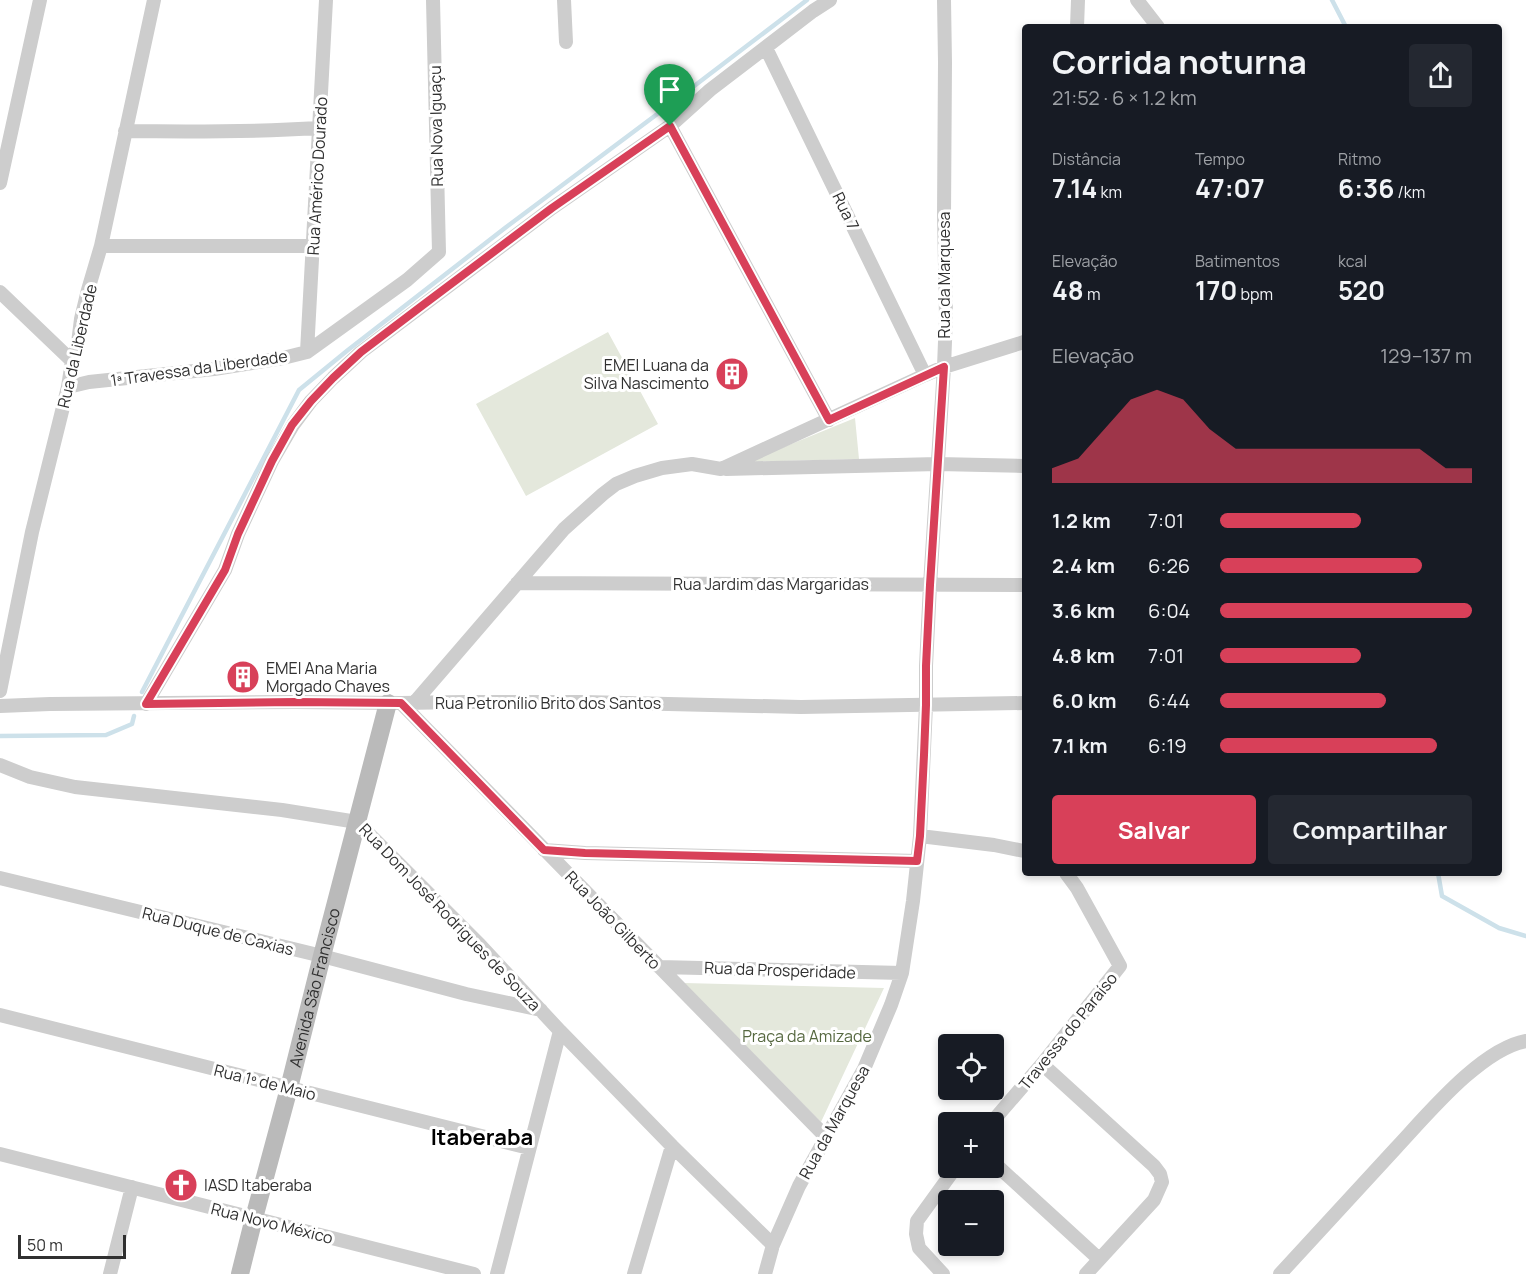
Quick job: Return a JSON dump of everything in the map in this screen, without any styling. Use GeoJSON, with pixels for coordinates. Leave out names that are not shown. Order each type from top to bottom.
{"type":"FeatureCollection","features":[{"type":"Feature","properties":{"kind":"street"},"geometry":{"type":"LineString","coordinates":[[0,183],[40,0]]}},
{"type":"Feature","properties":{"kind":"street","name":"Rua da Liberdade"},"geometry":{"type":"LineString","coordinates":[[0,691],[32,532],[69,387],[81,320],[101,246],[154,0]]}},
{"type":"Feature","properties":{"kind":"street","name":"Rua Américo Dourado"},"geometry":{"type":"LineString","coordinates":[[307,352],[326,0]]}},
{"type":"Feature","properties":{"kind":"street","name":"Rua Nova Iguaçu"},"geometry":{"type":"LineString","coordinates":[[433,0],[439,252]]}},
{"type":"Feature","properties":{"kind":"street"},"geometry":{"type":"LineString","coordinates":[[564,0],[566,42]]}},
{"type":"Feature","properties":{"kind":"street"},"geometry":{"type":"LineString","coordinates":[[146,704],[225,570],[238,534],[272,461],[292,425],[333,378],[361,352],[410,314],[552,208],[670,126],[710,90],[830,0]]}},
{"type":"Feature","properties":{"kind":"street","name":"Rua da Marquesa"},"geometry":{"type":"LineString","coordinates":[[765,1274],[773,1245],[799,1186],[864,1068],[902,973],[920,836],[930,585],[944,367],[946,316],[944,0]]}},
{"type":"Feature","properties":{"kind":"street"},"geometry":{"type":"LineString","coordinates":[[1077,24],[1078,0]]}},
{"type":"Feature","properties":{"kind":"street"},"geometry":{"type":"LineString","coordinates":[[1137,0],[1156,24]]}},
{"type":"Feature","properties":{"kind":"street","name":"Rua 7"},"geometry":{"type":"LineString","coordinates":[[766,48],[925,375]]}},
{"type":"Feature","properties":{"kind":"street"},"geometry":{"type":"LineString","coordinates":[[670,126],[829,420]]}},
{"type":"Feature","properties":{"kind":"street"},"geometry":{"type":"LineString","coordinates":[[125,131],[194,132],[319,128]]}},
{"type":"Feature","properties":{"kind":"street"},"geometry":{"type":"LineString","coordinates":[[101,246],[313,246]]}},
{"type":"Feature","properties":{"kind":"street","name":"1ª Travessa da Liberdade"},"geometry":{"type":"LineString","coordinates":[[69,387],[89,382],[214,369],[307,352],[407,280],[439,252]]}},
{"type":"Feature","properties":{"kind":"street"},"geometry":{"type":"LineString","coordinates":[[0,292],[72,362]]}},
{"type":"Feature","properties":{"kind":"street"},"geometry":{"type":"LineString","coordinates":[[721,469],[944,367],[1022,343]]}},
{"type":"Feature","properties":{"kind":"street"},"geometry":{"type":"LineString","coordinates":[[401,703],[470,639],[564,530],[616,484],[635,476],[692,464],[721,469],[938,464],[1022,466]]}},
{"type":"Feature","properties":{"kind":"street","name":"Rua Jardim das Margaridas"},"geometry":{"type":"LineString","coordinates":[[517,583],[1022,585]]}},
{"type":"Feature","properties":{"kind":"street","name":"Rua Petronílio Brito dos Santos"},"geometry":{"type":"LineString","coordinates":[[0,706],[583,702],[801,707],[1022,704]]}},
{"type":"Feature","properties":{"kind":"street","name":"Avenida São Francisco"},"geometry":{"type":"LineString","coordinates":[[240,1274],[357,822],[401,703]]}},
{"type":"Feature","properties":{"kind":"street","name":"Rua João Gilberto"},"geometry":{"type":"LineString","coordinates":[[401,703],[826,1137]]}},
{"type":"Feature","properties":{"kind":"street","name":"Rua Dom José Rodrigues de Souza"},"geometry":{"type":"LineString","coordinates":[[0,765],[30,777],[75,787],[282,810],[357,822],[480,945],[672,1146],[773,1245]]}},
{"type":"Feature","properties":{"kind":"street"},"geometry":{"type":"LineString","coordinates":[[920,836],[1022,851]]}},
{"type":"Feature","properties":{"kind":"street"},"geometry":{"type":"LineString","coordinates":[[544,850],[917,861]]}},
{"type":"Feature","properties":{"kind":"street","name":"Travessa do Paraíso"},"geometry":{"type":"LineString","coordinates":[[1001,1112],[1120,966],[1068,876]]}},
{"type":"Feature","properties":{"kind":"street","name":"Rua Duque de Caxias"},"geometry":{"type":"LineString","coordinates":[[0,878],[322,956],[466,994],[541,1010]]}},
{"type":"Feature","properties":{"kind":"street","name":"Rua da Prosperidade"},"geometry":{"type":"LineString","coordinates":[[659,967],[902,973]]}},
{"type":"Feature","properties":{"kind":"street","name":"Rua 1º de Maio"},"geometry":{"type":"LineString","coordinates":[[0,1015],[529,1148]]}},
{"type":"Feature","properties":{"kind":"street"},"geometry":{"type":"LineString","coordinates":[[497,1274],[560,1031]]}},
{"type":"Feature","properties":{"kind":"street"},"geometry":{"type":"LineString","coordinates":[[1280,1274],[1465,1076],[1507,1047],[1526,1041]]}},
{"type":"Feature","properties":{"kind":"street"},"geometry":{"type":"LineString","coordinates":[[1042,1064],[1154,1166],[1162,1182],[1154,1200],[1086,1274]]}},
{"type":"Feature","properties":{"kind":"street"},"geometry":{"type":"LineString","coordinates":[[634,1274],[672,1146]]}},
{"type":"Feature","properties":{"kind":"street","name":"Rua Novo México"},"geometry":{"type":"LineString","coordinates":[[0,1154],[474,1274]]}},
{"type":"Feature","properties":{"kind":"street"},"geometry":{"type":"LineString","coordinates":[[1004,1172],[1099,1259]]}},
{"type":"Feature","properties":{"kind":"street"},"geometry":{"type":"LineString","coordinates":[[943,1274],[919,1248],[916,1234],[917,1221],[948,1178]]}},
{"type":"Feature","properties":{"kind":"street"},"geometry":{"type":"LineString","coordinates":[[110,1274],[132,1187]]}},
{"type":"Feature","properties":{"kind":"green space"},"geometry":{"type":"Polygon","coordinates":[[[608,332],[658,424],[526,496],[476,404],[608,332]]]}},
{"type":"Feature","properties":{"kind":"green space"},"geometry":{"type":"Polygon","coordinates":[[[855,418],[859,459],[747,462],[855,418]]]}},
{"type":"Feature","properties":{"kind":"green space","name":"Praça da Amizade"},"geometry":{"type":"Polygon","coordinates":[[[684,983],[884,988],[821,1122],[684,983]]]}},
{"type":"Feature","properties":{"kind":"waterway"},"geometry":{"type":"LineString","coordinates":[[142,692],[299,390],[505,228],[807,0]]}},
{"type":"Feature","properties":{"kind":"waterway"},"geometry":{"type":"LineString","coordinates":[[1332,0],[1344,24]]}},
{"type":"Feature","properties":{"kind":"waterway"},"geometry":{"type":"LineString","coordinates":[[0,736],[106,735],[132,724],[134,716]]}},
{"type":"Feature","properties":{"kind":"waterway"},"geometry":{"type":"LineString","coordinates":[[1439,876],[1442,896],[1499,928],[1526,936]]}},
{"type":"Feature","properties":{"kind":"place","name":"EMEI Luana da Silva Nascimento"},"geometry":{"type":"Point","coordinates":[732,374]}},
{"type":"Feature","properties":{"kind":"place","name":"EMEI Ana Maria Morgado Chaves"},"geometry":{"type":"Point","coordinates":[243,677]}},
{"type":"Feature","properties":{"kind":"place","name":"IASD Itaberaba"},"geometry":{"type":"Point","coordinates":[181,1185]}},
{"type":"Feature","properties":{"kind":"district","name":"Itaberaba"},"geometry":{"type":"Point","coordinates":[482,1137]}},
{"type":"Feature","properties":{"kind":"route"},"geometry":{"type":"LineString","coordinates":[[670,126],[829,420],[944,367],[930,585],[924,755],[917,861],[544,850],[401,703],[146,704],[225,570],[238,534],[272,461],[292,425],[311,401],[361,352],[552,208],[670,126]]}}]}
